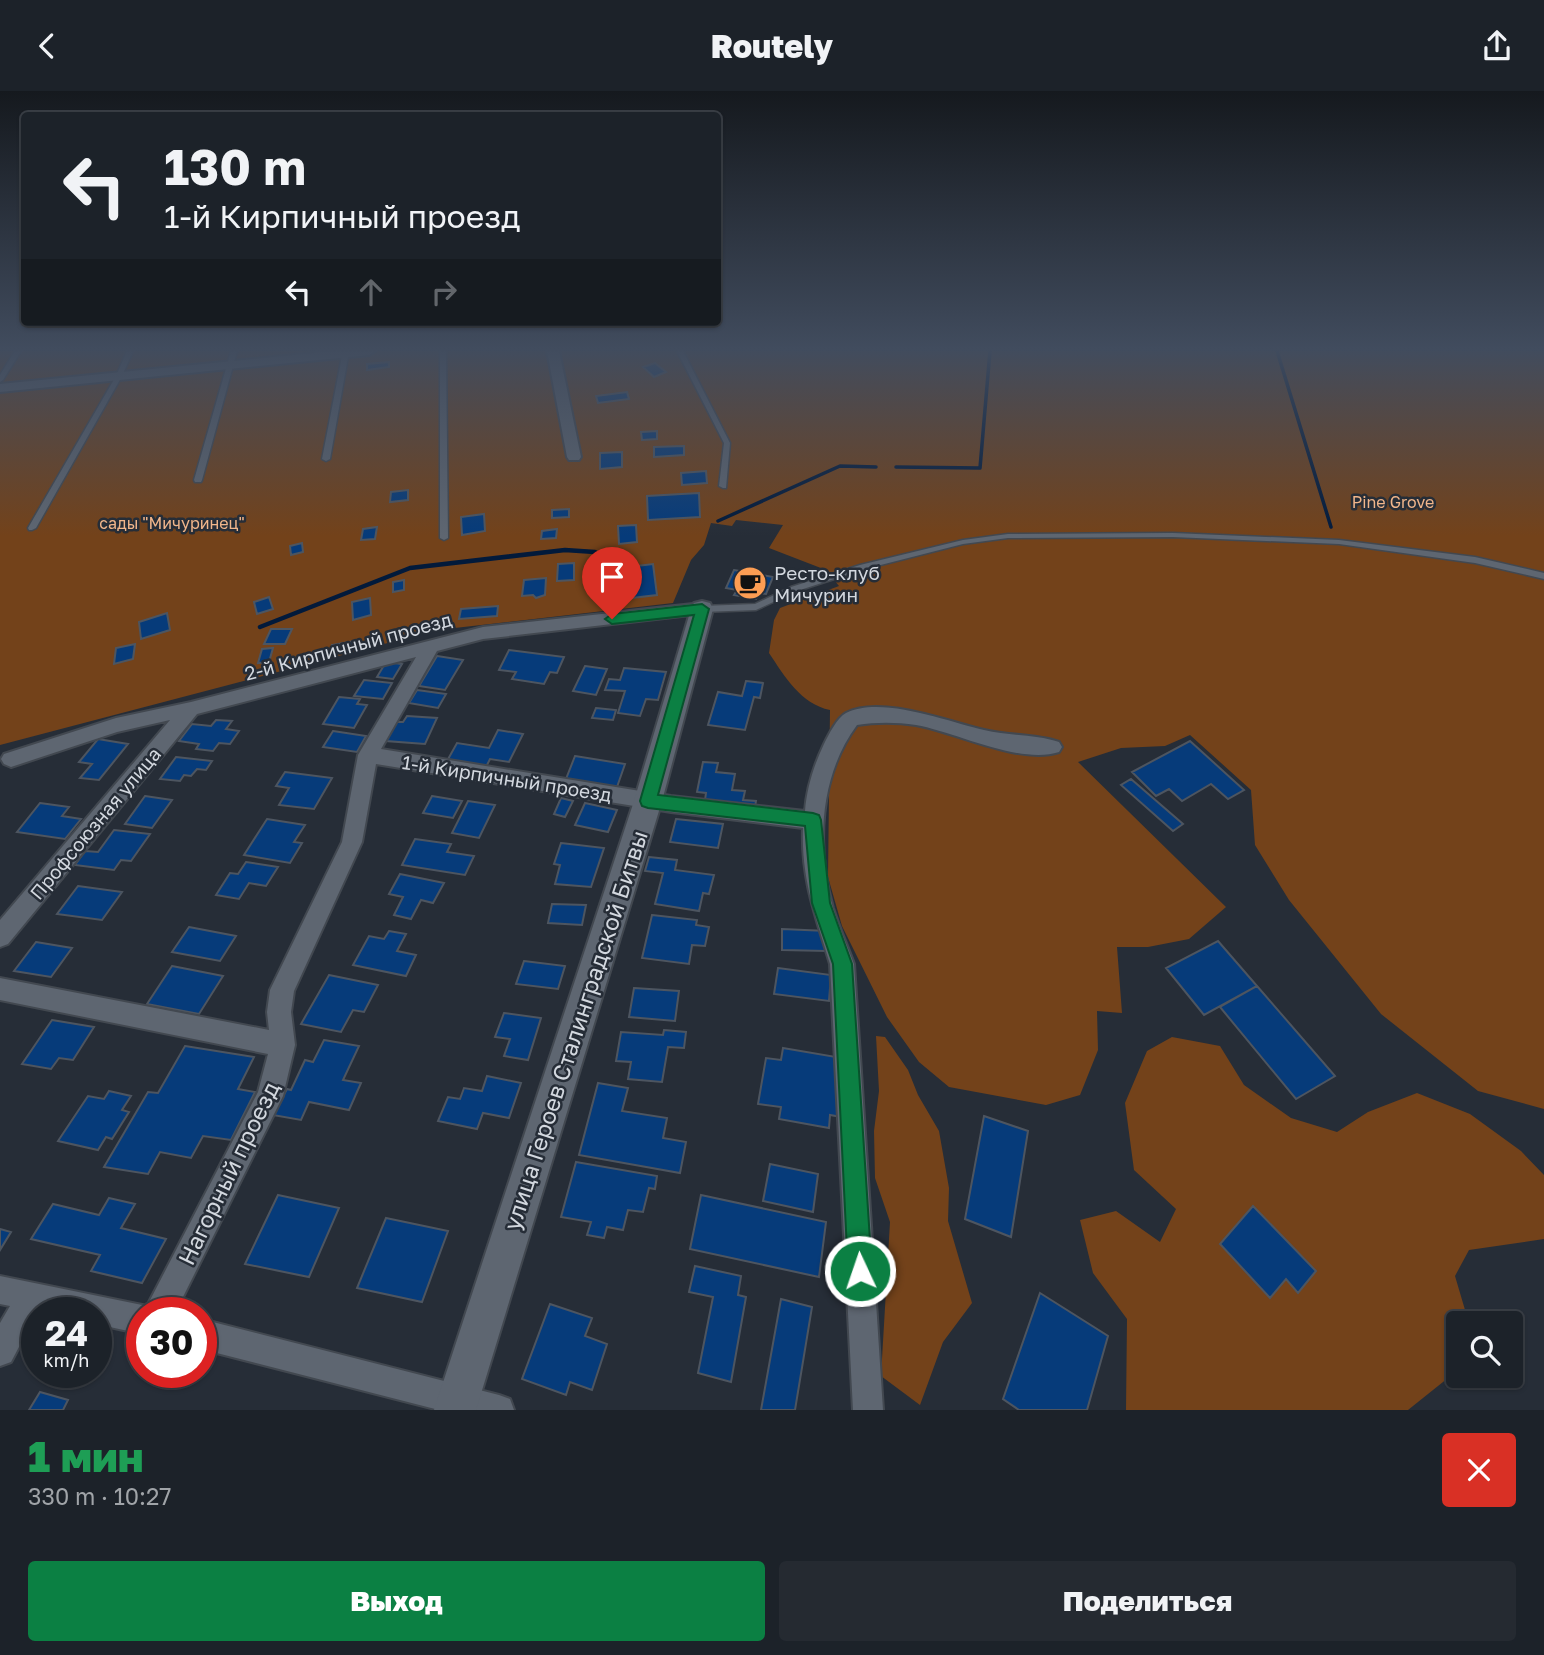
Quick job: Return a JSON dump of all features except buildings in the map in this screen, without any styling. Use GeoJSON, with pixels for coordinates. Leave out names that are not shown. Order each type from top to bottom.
{"type":"FeatureCollection","features":[{"type":"Feature","properties":{"kind":"street"},"geometry":{"type":"LineString","coordinates":[[565,413],[574,457]]}},
{"type":"Feature","properties":{"kind":"street","name":"2-й Кирпичный проезд"},"geometry":{"type":"LineString","coordinates":[[11,759],[116,725],[191,709],[483,633],[702,609]]}},
{"type":"Feature","properties":{"kind":"street","name":"улица Героев Сталинградской Битвы"},"geometry":{"type":"LineString","coordinates":[[456,1405],[648,801],[702,609]]}},
{"type":"Feature","properties":{"kind":"street","name":"Нагорный проезд"},"geometry":{"type":"LineString","coordinates":[[167,1297],[270,1096],[283,1045],[279,1012],[282,990],[352,842],[368,755],[432,645]]}},
{"type":"Feature","properties":{"kind":"street","name":"Профсоюзная улица"},"geometry":{"type":"LineString","coordinates":[[0,937],[191,709]]}},
{"type":"Feature","properties":{"kind":"street"},"geometry":{"type":"LineString","coordinates":[[868,1410],[842,964],[821,903],[813,820],[819,782],[839,731],[851,719],[879,715],[918,717],[985,738],[1021,745],[1052,747]]}},
{"type":"Feature","properties":{"kind":"street","name":"1-й Кирпичный проезд"},"geometry":{"type":"LineString","coordinates":[[368,755],[648,801],[813,820]]}},
{"type":"Feature","properties":{"kind":"street"},"geometry":{"type":"LineString","coordinates":[[0,989],[283,1045]]}},
{"type":"Feature","properties":{"kind":"street"},"geometry":{"type":"LineString","coordinates":[[0,1290],[126,1316]]}},
{"type":"Feature","properties":{"kind":"street"},"geometry":{"type":"LineString","coordinates":[[0,1351],[32,1296]]}},
{"type":"Feature","properties":{"kind":"street"},"geometry":{"type":"LineString","coordinates":[[217,1338],[456,1405],[499,1410]]}},
{"type":"Feature","properties":{"kind":"lane"},"geometry":{"type":"LineString","coordinates":[[32,528],[98,413]]}},
{"type":"Feature","properties":{"kind":"lane"},"geometry":{"type":"LineString","coordinates":[[198,480],[216,413]]}},
{"type":"Feature","properties":{"kind":"lane"},"geometry":{"type":"LineString","coordinates":[[326,459],[335,413]]}},
{"type":"Feature","properties":{"kind":"lane"},"geometry":{"type":"LineString","coordinates":[[443,413],[444,538]]}},
{"type":"Feature","properties":{"kind":"lane"},"geometry":{"type":"LineString","coordinates":[[711,413],[727,443],[723,486]]}},
{"type":"Feature","properties":{"kind":"lane"},"geometry":{"type":"LineString","coordinates":[[702,609],[756,607],[794,589],[886,560],[963,542],[1008,536],[1173,535],[1339,542],[1475,560],[1544,576]]}},
{"type":"Feature","properties":{"kind":"green space"},"geometry":{"type":"Polygon","coordinates":[[[0,413],[1544,413],[1544,1109],[1478,1091],[1381,1014],[1289,900],[1255,845],[1251,790],[1190,735],[1165,746],[1121,748],[1078,762],[1226,907],[1189,939],[1148,947],[1117,947],[1122,1013],[1097,1011],[1098,1050],[1080,1095],[1046,1105],[949,1087],[919,1062],[887,1017],[842,926],[828,877],[830,710],[802,696],[769,653],[774,620],[780,608],[839,586],[826,570],[769,548],[783,525],[736,520],[732,526],[711,523],[704,545],[691,560],[673,603],[437,630],[0,745],[0,413]]]}},
{"type":"Feature","properties":{"kind":"green space"},"geometry":{"type":"Polygon","coordinates":[[[876,1036],[885,1037],[908,1070],[918,1095],[939,1131],[949,1188],[948,1221],[972,1303],[943,1342],[920,1405],[881,1376],[890,1222],[875,1178],[874,1131],[879,1091],[876,1036]]]}},
{"type":"Feature","properties":{"kind":"green space"},"geometry":{"type":"Polygon","coordinates":[[[1172,1037],[1220,1046],[1244,1085],[1291,1118],[1337,1132],[1368,1112],[1417,1093],[1470,1114],[1521,1151],[1544,1175],[1544,1239],[1469,1250],[1455,1276],[1465,1311],[1446,1311],[1446,1380],[1408,1410],[1126,1410],[1127,1319],[1093,1273],[1080,1220],[1116,1211],[1160,1242],[1176,1209],[1134,1170],[1125,1103],[1147,1051],[1172,1037]]]}},
{"type":"Feature","properties":{"kind":"waterway"},"geometry":{"type":"LineString","coordinates":[[896,467],[980,468],[985,413]]}},
{"type":"Feature","properties":{"kind":"waterway"},"geometry":{"type":"LineString","coordinates":[[1296,413],[1331,527]]}},
{"type":"Feature","properties":{"kind":"waterway"},"geometry":{"type":"LineString","coordinates":[[718,521],[840,466],[876,467]]}},
{"type":"Feature","properties":{"kind":"waterway"},"geometry":{"type":"LineString","coordinates":[[260,627],[410,568],[565,550],[595,552]]}},
{"type":"Feature","properties":{"kind":"place","name":"Ресто-клуб Мичурин"},"geometry":{"type":"Point","coordinates":[750,583]}},
{"type":"Feature","properties":{"kind":"route"},"geometry":{"type":"LineString","coordinates":[[612,619],[702,609],[648,801],[813,820],[821,903],[842,964],[860,1271]]}},
{"type":"Feature","properties":{"kind":"park label","name":"Pine Grove"},"geometry":{"type":"Point","coordinates":[1393,502]}},
{"type":"Feature","properties":{"kind":"park label","name":"сады \"Мичуринец\""},"geometry":{"type":"Point","coordinates":[172,523]}}]}
